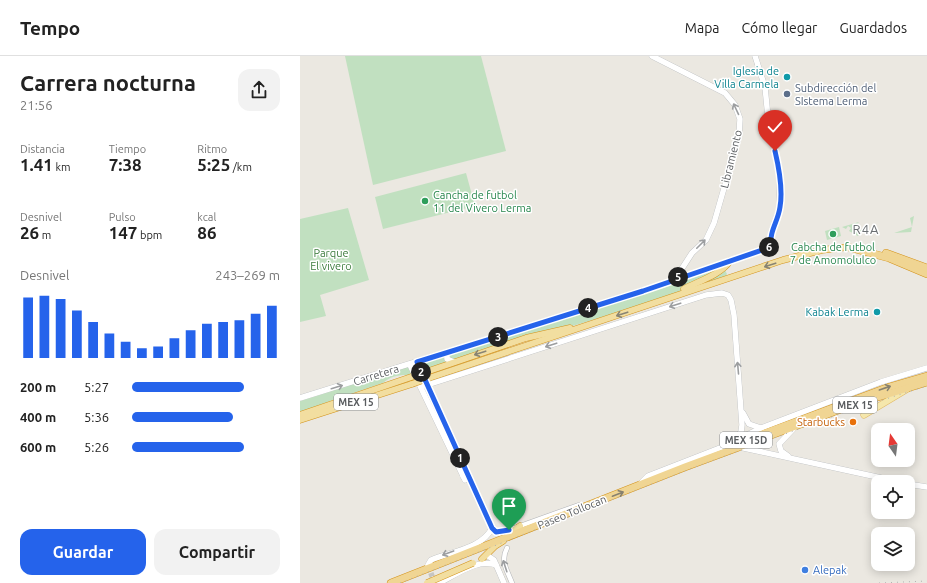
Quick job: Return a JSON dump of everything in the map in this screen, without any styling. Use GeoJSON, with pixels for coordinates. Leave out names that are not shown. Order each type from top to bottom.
{"type":"FeatureCollection","features":[{"type":"Feature","properties":{"kind":"highway"},"geometry":{"type":"LineString","coordinates":[[848,247],[889,258],[927,274]]}},
{"type":"Feature","properties":{"kind":"highway","name":"MEX 15"},"geometry":{"type":"LineString","coordinates":[[300,420],[812,252],[848,247],[884,252],[927,268]]}},
{"type":"Feature","properties":{"kind":"highway"},"geometry":{"type":"LineString","coordinates":[[658,302],[718,272],[730,261]]}},
{"type":"Feature","properties":{"kind":"highway"},"geometry":{"type":"LineString","coordinates":[[300,416],[454,362],[532,337],[586,326]]}},
{"type":"Feature","properties":{"kind":"highway","name":"MEX 15D"},"geometry":{"type":"LineString","coordinates":[[685,467],[700,458],[809,415],[889,387],[927,376]]}},
{"type":"Feature","properties":{"kind":"highway","name":"MEX 15"},"geometry":{"type":"LineString","coordinates":[[685,467],[796,426],[914,385],[927,382]]}},
{"type":"Feature","properties":{"kind":"highway","name":"Paseo Tollocan"},"geometry":{"type":"LineString","coordinates":[[391,583],[499,540],[511,537],[685,467]]}},
{"type":"Feature","properties":{"kind":"highway"},"geometry":{"type":"LineString","coordinates":[[499,540],[520,526]]}},
{"type":"Feature","properties":{"kind":"highway"},"geometry":{"type":"LineString","coordinates":[[427,583],[485,558],[495,546],[511,537]]}},
{"type":"Feature","properties":{"kind":"main road","name":"Libramiento"},"geometry":{"type":"LineString","coordinates":[[652,56],[725,93],[735,105],[740,119],[739,136],[714,223],[706,240],[692,253],[681,270],[682,276]]}},
{"type":"Feature","properties":{"kind":"main road","name":"Carretera"},"geometry":{"type":"LineString","coordinates":[[300,398],[410,365],[643,291],[682,276],[771,247],[771,233],[780,207],[778,167],[764,87],[755,56]]}},
{"type":"Feature","properties":{"kind":"main road"},"geometry":{"type":"LineString","coordinates":[[421,387],[706,295],[722,293],[729,297],[734,315],[741,407],[741,432],[733,441]]}},
{"type":"Feature","properties":{"kind":"main road"},"geometry":{"type":"LineString","coordinates":[[447,353],[447,359],[454,362]]}},
{"type":"Feature","properties":{"kind":"main road"},"geometry":{"type":"LineString","coordinates":[[410,365],[421,387],[427,392],[463,464],[464,478],[427,392],[427,385],[417,362]]}},
{"type":"Feature","properties":{"kind":"main road"},"geometry":{"type":"LineString","coordinates":[[637,486],[648,476],[761,428],[881,382],[927,368]]}},
{"type":"Feature","properties":{"kind":"main road"},"geometry":{"type":"LineString","coordinates":[[460,374],[461,381]]}},
{"type":"Feature","properties":{"kind":"main road"},"geometry":{"type":"LineString","coordinates":[[864,415],[914,385]]}},
{"type":"Feature","properties":{"kind":"main road"},"geometry":{"type":"LineString","coordinates":[[741,407],[749,424],[754,427],[761,428]]}},
{"type":"Feature","properties":{"kind":"main road"},"geometry":{"type":"LineString","coordinates":[[792,458],[781,451],[779,444],[796,426]]}},
{"type":"Feature","properties":{"kind":"main road"},"geometry":{"type":"LineString","coordinates":[[739,447],[871,476]]}},
{"type":"Feature","properties":{"kind":"main road"},"geometry":{"type":"LineString","coordinates":[[915,485],[927,488]]}},
{"type":"Feature","properties":{"kind":"main road"},"geometry":{"type":"LineString","coordinates":[[428,565],[431,560],[481,541],[489,534],[492,528]]}},
{"type":"Feature","properties":{"kind":"main road"},"geometry":{"type":"LineString","coordinates":[[485,558],[496,565],[504,583]]}},
{"type":"Feature","properties":{"kind":"main road"},"geometry":{"type":"LineString","coordinates":[[433,579],[436,583],[441,582],[482,563],[490,562],[496,565]]}},
{"type":"Feature","properties":{"kind":"street"},"geometry":{"type":"LineString","coordinates":[[463,464],[492,528],[496,532],[520,526],[583,504],[599,501]]}},
{"type":"Feature","properties":{"kind":"street"},"geometry":{"type":"LineString","coordinates":[[507,548],[503,556],[503,562],[512,583]]}},
{"type":"Feature","properties":{"kind":"green space"},"geometry":{"type":"Polygon","coordinates":[[[345,56],[481,56],[506,151],[373,185],[345,56]]]}},
{"type":"Feature","properties":{"kind":"green space","name":"Cancha de futbol 11 del Vivero Lerma"},"geometry":{"type":"Polygon","coordinates":[[[466,173],[475,206],[383,229],[375,197],[466,173]]]}},
{"type":"Feature","properties":{"kind":"green space","name":"Parque El vivero"},"geometry":{"type":"Polygon","coordinates":[[[348,208],[369,280],[320,295],[326,316],[300,322],[300,219],[348,208]]]}},
{"type":"Feature","properties":{"kind":"green space"},"geometry":{"type":"Polygon","coordinates":[[[914,216],[912,227],[910,218],[914,216]]]}},
{"type":"Feature","properties":{"kind":"green space"},"geometry":{"type":"Polygon","coordinates":[[[859,222],[854,227],[856,232],[863,229],[864,231],[858,236],[849,231],[851,228],[848,226],[846,229],[842,227],[859,222]]]}},
{"type":"Feature","properties":{"kind":"green space","name":"Cabcha de futbol 7 de Amomolulco"},"geometry":{"type":"Polygon","coordinates":[[[839,227],[841,236],[827,240],[825,231],[839,227]]]}},
{"type":"Feature","properties":{"kind":"green space"},"geometry":{"type":"Polygon","coordinates":[[[912,227],[911,232],[894,233],[912,227]]]}},
{"type":"Feature","properties":{"kind":"green space"},"geometry":{"type":"Polygon","coordinates":[[[720,267],[725,270],[727,274],[725,277],[666,298],[425,370],[422,364],[720,267]]]}},
{"type":"Feature","properties":{"kind":"green space"},"geometry":{"type":"Polygon","coordinates":[[[411,364],[416,376],[403,375],[394,377],[383,383],[330,401],[300,414],[300,398],[411,364]]]}},
{"type":"Feature","properties":{"kind":"tunnel"},"geometry":{"type":"LineString","coordinates":[[428,565],[433,579]]}},
{"type":"Feature","properties":{"kind":"railway"},"geometry":{"type":"LineString","coordinates":[[400,583],[695,467],[848,411],[927,386]]}},
{"type":"Feature","properties":{"kind":"railway"},"geometry":{"type":"LineString","coordinates":[[879,583],[927,581]]}},
{"type":"Feature","properties":{"kind":"place","name":"Iglesia de Villa Carmela"},"geometry":{"type":"Point","coordinates":[787,77]}},
{"type":"Feature","properties":{"kind":"place","name":"Subdirección del SIstema Lerma"},"geometry":{"type":"Point","coordinates":[787,94]}},
{"type":"Feature","properties":{"kind":"place","name":"Cancha de futbol 11 del Vivero Lerma"},"geometry":{"type":"Point","coordinates":[425,201]}},
{"type":"Feature","properties":{"kind":"place","name":"Cabcha de futbol 7 de Amomolulco"},"geometry":{"type":"Point","coordinates":[833,234]}},
{"type":"Feature","properties":{"kind":"place","name":"Kabak Lerma"},"geometry":{"type":"Point","coordinates":[877,312]}},
{"type":"Feature","properties":{"kind":"place","name":"Starbucks"},"geometry":{"type":"Point","coordinates":[853,422]}},
{"type":"Feature","properties":{"kind":"place","name":"Alepak"},"geometry":{"type":"Point","coordinates":[805,570]}},
{"type":"Feature","properties":{"kind":"district","name":"R4A"},"geometry":{"type":"Point","coordinates":[866,229]}},
{"type":"Feature","properties":{"kind":"route"},"geometry":{"type":"LineString","coordinates":[[509,530],[496,532],[492,528],[417,362],[643,291],[682,276],[771,247],[770,239],[772,228],[780,207],[778,167],[775,151]]}}]}
